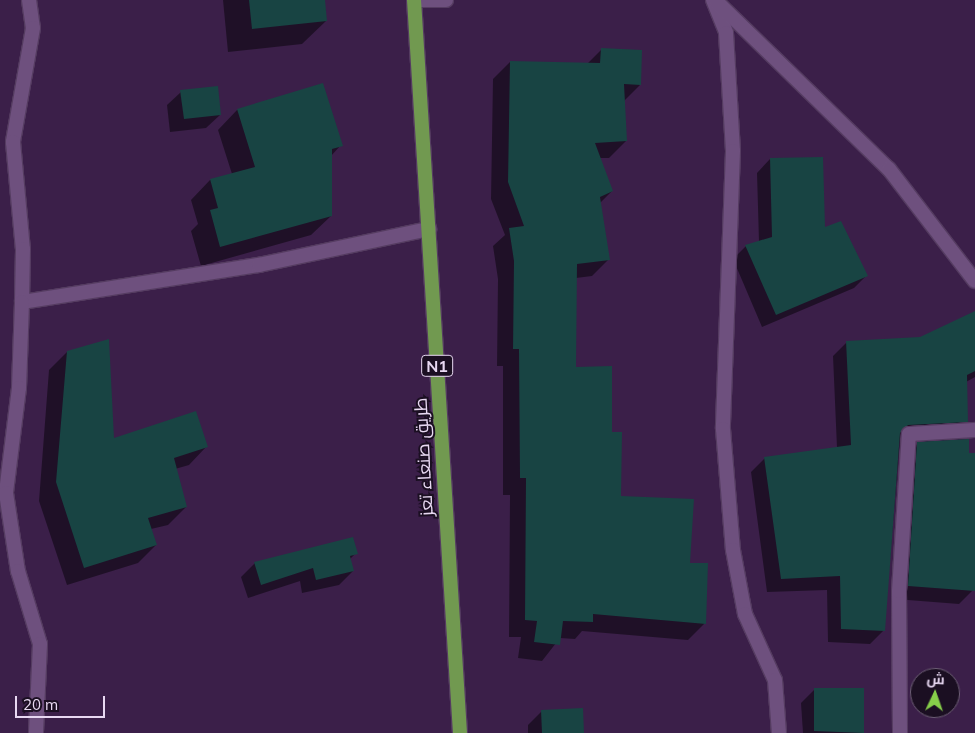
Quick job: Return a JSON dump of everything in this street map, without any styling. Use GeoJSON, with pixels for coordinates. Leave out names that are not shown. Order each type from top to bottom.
{"type":"FeatureCollection","features":[{"type":"Feature","properties":{"kind":"highway","name":"طريق صنعاء تعز"},"geometry":{"type":"LineString","coordinates":[[414,0],[460,733]]}},
{"type":"Feature","properties":{"kind":"street"},"geometry":{"type":"LineString","coordinates":[[29,0],[32,28],[13,142],[23,249],[22,302],[20,388],[6,493],[18,571],[40,644],[36,733]]}},
{"type":"Feature","properties":{"kind":"street"},"geometry":{"type":"LineString","coordinates":[[414,0],[446,0]]}},
{"type":"Feature","properties":{"kind":"street"},"geometry":{"type":"LineString","coordinates":[[714,0],[889,169],[975,280]]}},
{"type":"Feature","properties":{"kind":"street"},"geometry":{"type":"LineString","coordinates":[[714,0],[726,33],[733,151],[722,429],[733,550],[745,614],[775,680],[779,733]]}},
{"type":"Feature","properties":{"kind":"street"},"geometry":{"type":"LineString","coordinates":[[22,302],[259,265],[429,229]]}},
{"type":"Feature","properties":{"kind":"street"},"geometry":{"type":"LineString","coordinates":[[900,733],[899,591],[909,434],[975,430]]}},
{"type":"Feature","properties":{"kind":"building"},"geometry":{"type":"Polygon","coordinates":[[[249,0],[325,0],[327,21],[252,29],[249,0]]]}},
{"type":"Feature","properties":{"kind":"building"},"geometry":{"type":"Polygon","coordinates":[[[601,48],[642,50],[641,85],[624,84],[627,141],[595,143],[613,191],[600,197],[610,260],[577,264],[576,367],[612,366],[612,432],[622,432],[621,496],[694,499],[690,563],[708,563],[706,624],[593,614],[593,622],[563,621],[560,645],[534,642],[537,621],[525,620],[526,478],[520,478],[519,349],[513,349],[514,261],[509,228],[524,226],[508,182],[510,61],[600,63],[601,48]]]}},
{"type":"Feature","properties":{"kind":"building"},"geometry":{"type":"Polygon","coordinates":[[[323,83],[343,146],[332,149],[332,216],[220,247],[210,210],[218,208],[210,179],[255,167],[237,109],[323,83]]]}},
{"type":"Feature","properties":{"kind":"building"},"geometry":{"type":"Polygon","coordinates":[[[218,86],[221,115],[184,119],[180,90],[218,86]]]}},
{"type":"Feature","properties":{"kind":"building"},"geometry":{"type":"Polygon","coordinates":[[[823,157],[825,227],[841,221],[868,276],[776,315],[745,245],[772,237],[770,158],[823,157]]]}},
{"type":"Feature","properties":{"kind":"building"},"geometry":{"type":"Polygon","coordinates":[[[975,311],[975,371],[967,375],[968,422],[908,425],[900,433],[885,631],[841,629],[840,576],[781,579],[764,457],[851,445],[846,341],[920,337],[975,311]]]}},
{"type":"Feature","properties":{"kind":"building"},"geometry":{"type":"Polygon","coordinates":[[[109,339],[114,438],[196,411],[208,447],[174,458],[187,507],[148,518],[157,545],[84,568],[56,482],[67,351],[109,339]]]}},
{"type":"Feature","properties":{"kind":"building"},"geometry":{"type":"Polygon","coordinates":[[[969,439],[969,453],[975,453],[975,591],[908,586],[917,442],[969,439]]]}},
{"type":"Feature","properties":{"kind":"building"},"geometry":{"type":"Polygon","coordinates":[[[353,537],[358,554],[350,556],[354,571],[316,580],[313,568],[261,585],[254,562],[353,537]]]}},
{"type":"Feature","properties":{"kind":"building"},"geometry":{"type":"Polygon","coordinates":[[[814,688],[864,688],[864,733],[814,731],[814,688]]]}},
{"type":"Feature","properties":{"kind":"building"},"geometry":{"type":"Polygon","coordinates":[[[583,708],[584,733],[542,733],[541,710],[583,708]]]}}]}
